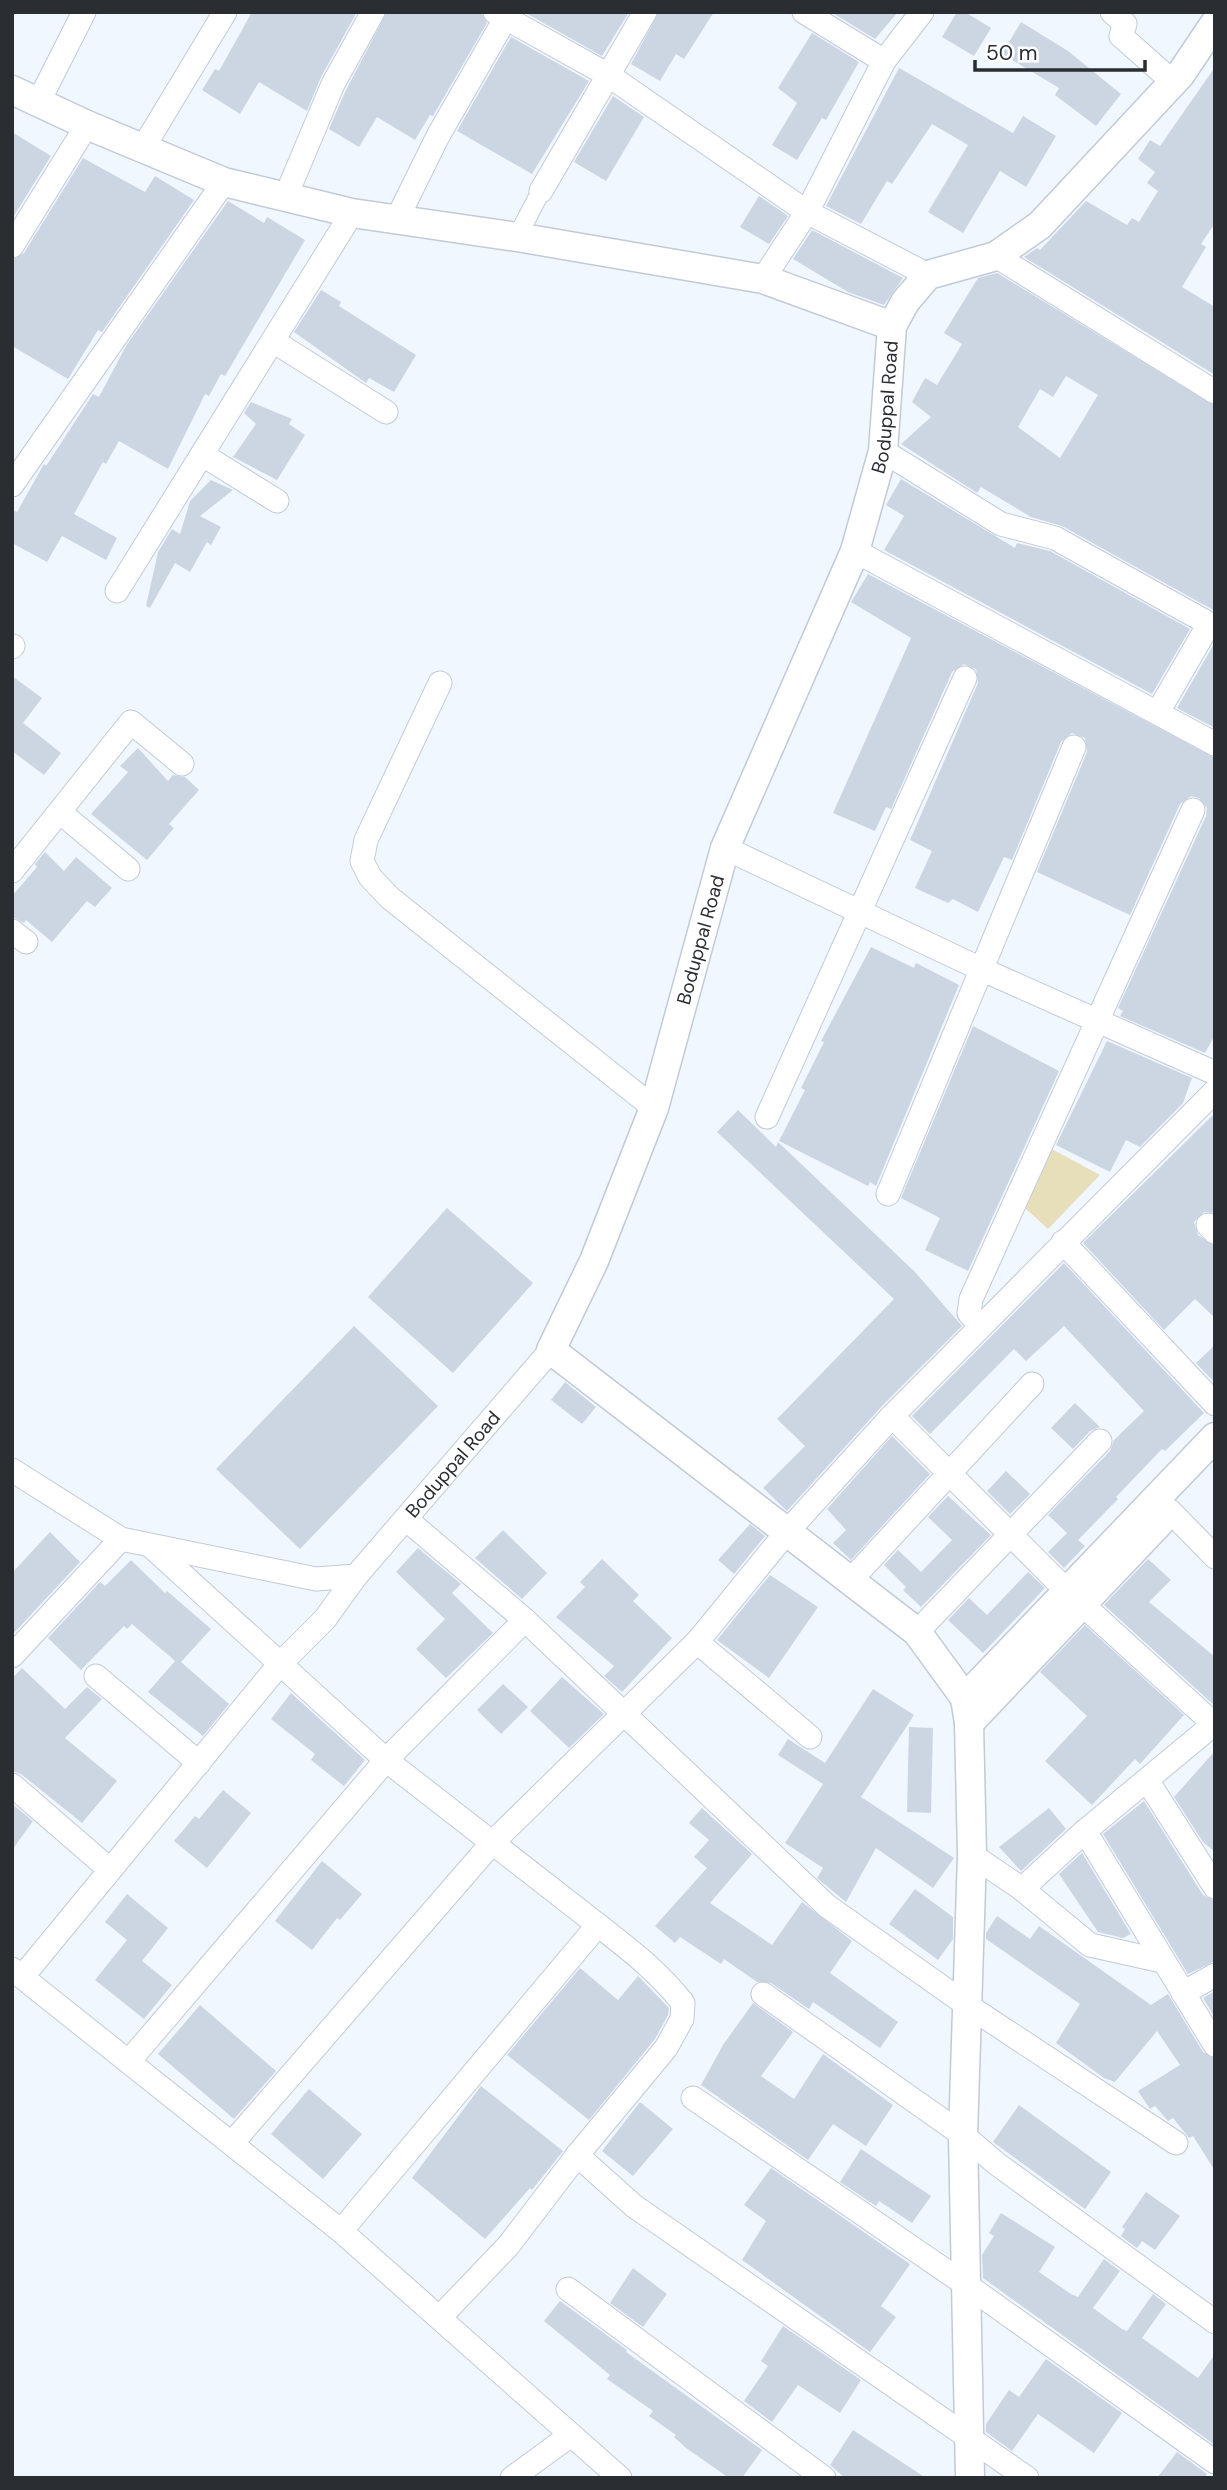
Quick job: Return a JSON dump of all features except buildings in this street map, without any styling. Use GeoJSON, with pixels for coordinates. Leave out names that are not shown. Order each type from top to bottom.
{"type":"FeatureCollection","features":[{"type":"Feature","properties":{"kind":"street"},"geometry":{"type":"LineString","coordinates":[[38,103],[84,12]]}},
{"type":"Feature","properties":{"kind":"street"},"geometry":{"type":"LineString","coordinates":[[143,148],[225,12]]}},
{"type":"Feature","properties":{"kind":"street"},"geometry":{"type":"LineString","coordinates":[[285,198],[333,85],[373,12]]}},
{"type":"Feature","properties":{"kind":"street"},"geometry":{"type":"LineString","coordinates":[[517,237],[645,12]]}},
{"type":"Feature","properties":{"kind":"street"},"geometry":{"type":"LineString","coordinates":[[804,12],[884,61]]}},
{"type":"Feature","properties":{"kind":"street"},"geometry":{"type":"LineString","coordinates":[[764,279],[807,212],[884,61],[922,12]]}},
{"type":"Feature","properties":{"kind":"street"},"geometry":{"type":"LineString","coordinates":[[1112,12],[1125,24],[1121,36],[1173,82]]}},
{"type":"Feature","properties":{"kind":"street"},"geometry":{"type":"LineString","coordinates":[[396,221],[503,14],[608,75],[807,212],[928,275],[996,257],[1041,225],[1173,82],[1215,23]]}},
{"type":"Feature","properties":{"kind":"street"},"geometry":{"type":"LineString","coordinates":[[12,90],[87,125],[224,181],[285,198],[352,214],[517,237],[764,279],[892,327]]}},
{"type":"Feature","properties":{"kind":"street"},"geometry":{"type":"LineString","coordinates":[[12,246],[87,125]]}},
{"type":"Feature","properties":{"kind":"street"},"geometry":{"type":"LineString","coordinates":[[12,485],[224,181]]}},
{"type":"Feature","properties":{"kind":"street"},"geometry":{"type":"LineString","coordinates":[[117,591],[352,214]]}},
{"type":"Feature","properties":{"kind":"street"},"geometry":{"type":"LineString","coordinates":[[996,257],[1215,392]]}},
{"type":"Feature","properties":{"kind":"street","name":"Boduppal Road"},"geometry":{"type":"LineString","coordinates":[[18,1973],[200,1763],[279,1665],[325,1619],[356,1576],[551,1350],[594,1261],[654,1108],[725,848],[855,551],[883,451],[892,327],[905,302],[928,275]]}},
{"type":"Feature","properties":{"kind":"street"},"geometry":{"type":"LineString","coordinates":[[273,341],[386,412]]}},
{"type":"Feature","properties":{"kind":"street"},"geometry":{"type":"LineString","coordinates":[[883,451],[1001,524],[1055,538],[1212,626],[1158,712]]}},
{"type":"Feature","properties":{"kind":"street"},"geometry":{"type":"LineString","coordinates":[[203,455],[277,500]]}},
{"type":"Feature","properties":{"kind":"street"},"geometry":{"type":"LineString","coordinates":[[855,551],[1215,744]]}},
{"type":"Feature","properties":{"kind":"street"},"geometry":{"type":"LineString","coordinates":[[767,1117],[965,678]]}},
{"type":"Feature","properties":{"kind":"street"},"geometry":{"type":"LineString","coordinates":[[440,683],[366,840],[362,861],[370,877],[390,898],[654,1108]]}},
{"type":"Feature","properties":{"kind":"street"},"geometry":{"type":"LineString","coordinates":[[12,871],[131,722],[182,764]]}},
{"type":"Feature","properties":{"kind":"street"},"geometry":{"type":"LineString","coordinates":[[888,1194],[1074,747]]}},
{"type":"Feature","properties":{"kind":"street"},"geometry":{"type":"LineString","coordinates":[[981,1326],[969,1313],[971,1299],[1095,1020],[1193,810]]}},
{"type":"Feature","properties":{"kind":"street"},"geometry":{"type":"LineString","coordinates":[[61,813],[128,869]]}},
{"type":"Feature","properties":{"kind":"street"},"geometry":{"type":"LineString","coordinates":[[725,848],[983,970],[1215,1073]]}},
{"type":"Feature","properties":{"kind":"street"},"geometry":{"type":"LineString","coordinates":[[233,2142],[492,1843],[697,1642],[786,1533],[892,1416],[1215,1091]]}},
{"type":"Feature","properties":{"kind":"street"},"geometry":{"type":"LineString","coordinates":[[1063,1242],[1215,1404]]}},
{"type":"Feature","properties":{"kind":"street"},"geometry":{"type":"LineString","coordinates":[[551,1350],[917,1632],[967,1711],[972,1855],[963,2135],[970,2478]]}},
{"type":"Feature","properties":{"kind":"street"},"geometry":{"type":"LineString","coordinates":[[850,1581],[1032,1384]]}},
{"type":"Feature","properties":{"kind":"street"},"geometry":{"type":"LineString","coordinates":[[892,1416],[1076,1599],[1214,1725],[1085,1831],[1022,1889]]}},
{"type":"Feature","properties":{"kind":"street"},"geometry":{"type":"LineString","coordinates":[[1076,1599],[1215,1437]]}},
{"type":"Feature","properties":{"kind":"street"},"geometry":{"type":"LineString","coordinates":[[917,1632],[1100,1441]]}},
{"type":"Feature","properties":{"kind":"street"},"geometry":{"type":"LineString","coordinates":[[967,1711],[1076,1599],[1170,1511],[1215,1464]]}},
{"type":"Feature","properties":{"kind":"street"},"geometry":{"type":"LineString","coordinates":[[12,1470],[121,1539],[153,1548],[220,1558],[316,1580],[356,1576]]}},
{"type":"Feature","properties":{"kind":"street"},"geometry":{"type":"LineString","coordinates":[[1170,1511],[1215,1557]]}},
{"type":"Feature","properties":{"kind":"street"},"geometry":{"type":"LineString","coordinates":[[407,1520],[525,1620],[827,1906],[967,2006],[1176,2143]]}},
{"type":"Feature","properties":{"kind":"street"},"geometry":{"type":"LineString","coordinates":[[12,1656],[121,1539]]}},
{"type":"Feature","properties":{"kind":"street"},"geometry":{"type":"LineString","coordinates":[[153,1548],[386,1760],[649,1965],[683,2003],[682,2019],[666,2048],[577,2155],[508,2246],[441,2316]]}},
{"type":"Feature","properties":{"kind":"street"},"geometry":{"type":"LineString","coordinates":[[130,2060],[386,1760],[525,1620]]}},
{"type":"Feature","properties":{"kind":"street"},"geometry":{"type":"LineString","coordinates":[[697,1642],[810,1737]]}},
{"type":"Feature","properties":{"kind":"street"},"geometry":{"type":"LineString","coordinates":[[96,1676],[200,1763]]}},
{"type":"Feature","properties":{"kind":"street"},"geometry":{"type":"LineString","coordinates":[[1147,1780],[1215,1887]]}},
{"type":"Feature","properties":{"kind":"street"},"geometry":{"type":"LineString","coordinates":[[12,1784],[110,1869]]}},
{"type":"Feature","properties":{"kind":"street"},"geometry":{"type":"LineString","coordinates":[[1085,1831],[1215,2045]]}},
{"type":"Feature","properties":{"kind":"street"},"geometry":{"type":"LineString","coordinates":[[972,1855],[1022,1889],[1090,1945],[1162,1961]]}},
{"type":"Feature","properties":{"kind":"street"},"geometry":{"type":"LineString","coordinates":[[341,2231],[598,1925]]}},
{"type":"Feature","properties":{"kind":"street"},"geometry":{"type":"LineString","coordinates":[[18,1973],[233,2142],[341,2231],[441,2316],[620,2478]]}},
{"type":"Feature","properties":{"kind":"street"},"geometry":{"type":"LineString","coordinates":[[1183,1993],[1215,1975]]}},
{"type":"Feature","properties":{"kind":"street"},"geometry":{"type":"LineString","coordinates":[[763,1994],[963,2135],[997,2164],[1215,2322]]}},
{"type":"Feature","properties":{"kind":"street"},"geometry":{"type":"LineString","coordinates":[[693,2098],[968,2286],[1215,2462]]}},
{"type":"Feature","properties":{"kind":"street"},"geometry":{"type":"LineString","coordinates":[[577,2155],[634,2206],[1027,2478]]}},
{"type":"Feature","properties":{"kind":"street"},"geometry":{"type":"LineString","coordinates":[[568,2290],[824,2478]]}},
{"type":"Feature","properties":{"kind":"street"},"geometry":{"type":"LineString","coordinates":[[512,2478],[570,2435]]}},
{"type":"Feature","properties":{"kind":"shaded area"},"geometry":{"type":"Polygon","coordinates":[[[1050,1148],[1100,1175],[1048,1229],[1023,1206],[1050,1148]]]}}]}
